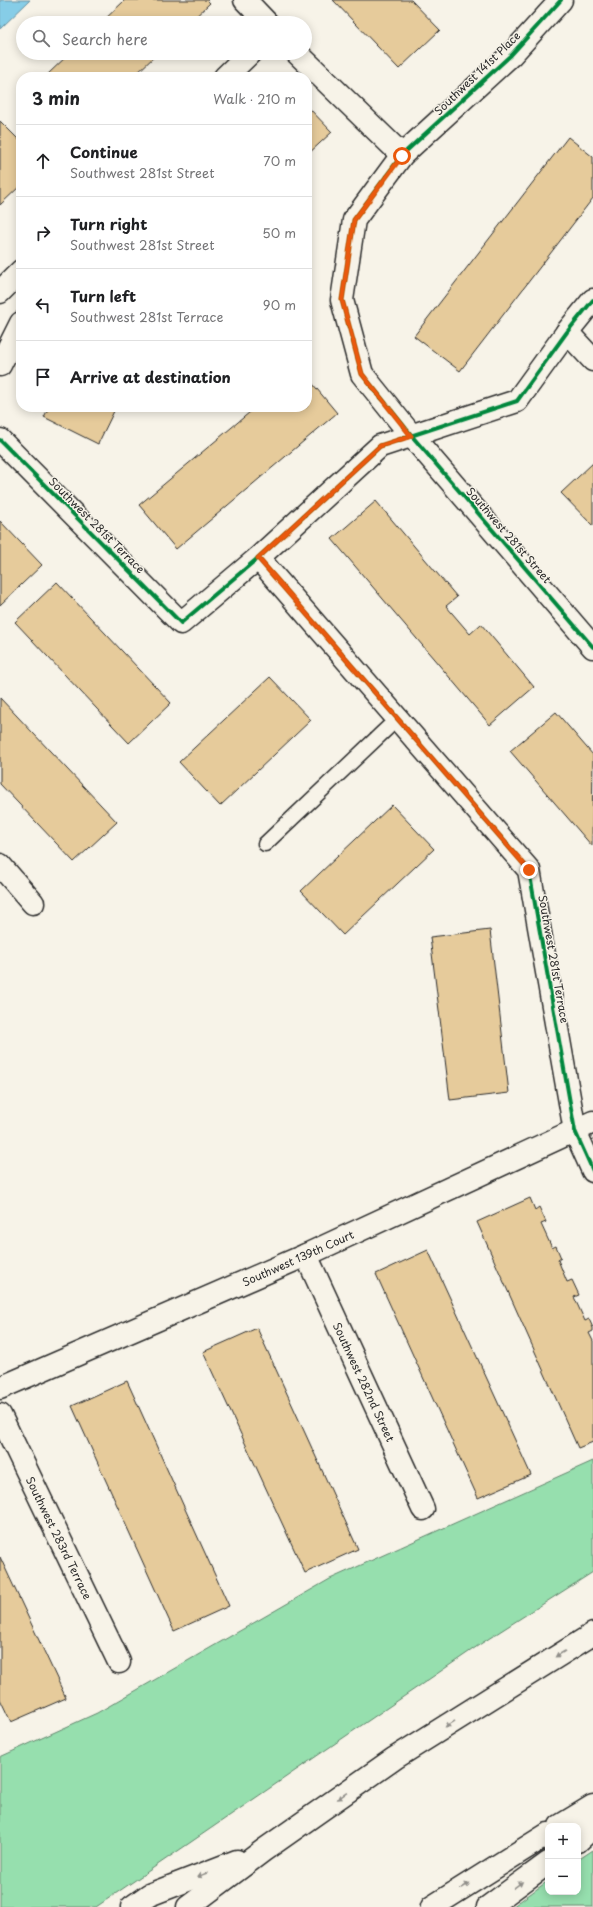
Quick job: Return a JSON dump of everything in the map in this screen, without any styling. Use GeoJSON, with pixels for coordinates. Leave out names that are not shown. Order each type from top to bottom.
{"type":"FeatureCollection","features":[{"type":"Feature","properties":{"kind":"main road"},"geometry":{"type":"LineString","coordinates":[[245,0],[260,16]]}},
{"type":"Feature","properties":{"kind":"main road","name":"Southwest 141st Place"},"geometry":{"type":"LineString","coordinates":[[402,156],[511,55],[561,0]]}},
{"type":"Feature","properties":{"kind":"main road"},"geometry":{"type":"LineString","coordinates":[[230,72],[243,60]]}},
{"type":"Feature","properties":{"kind":"main road"},"geometry":{"type":"LineString","coordinates":[[304,60],[402,156]]}},
{"type":"Feature","properties":{"kind":"main road","name":"Southwest 281st Street"},"geometry":{"type":"LineString","coordinates":[[402,156],[354,220],[342,300],[362,374],[411,436],[593,647]]}},
{"type":"Feature","properties":{"kind":"main road"},"geometry":{"type":"LineString","coordinates":[[0,292],[16,276]]}},
{"type":"Feature","properties":{"kind":"main road"},"geometry":{"type":"LineString","coordinates":[[258,558],[380,446],[517,401],[567,332],[593,300]]}},
{"type":"Feature","properties":{"kind":"main road"},"geometry":{"type":"LineString","coordinates":[[567,332],[593,360]]}},
{"type":"Feature","properties":{"kind":"main road"},"geometry":{"type":"LineString","coordinates":[[0,365],[16,333]]}},
{"type":"Feature","properties":{"kind":"main road","name":"Southwest 281st Terrace"},"geometry":{"type":"LineString","coordinates":[[0,440],[181,623],[258,558],[529,870],[593,1171]]}},
{"type":"Feature","properties":{"kind":"main road"},"geometry":{"type":"LineString","coordinates":[[0,865],[33,903]]}},
{"type":"Feature","properties":{"kind":"main road","name":"Southwest 139th Court"},"geometry":{"type":"LineString","coordinates":[[0,1388],[306,1255],[584,1126]]}},
{"type":"Feature","properties":{"kind":"main road","name":"Southwest 282nd Street"},"geometry":{"type":"LineString","coordinates":[[306,1255],[423,1509]]}},
{"type":"Feature","properties":{"kind":"main road","name":"Southwest 283rd Terrace"},"geometry":{"type":"LineString","coordinates":[[0,1415],[119,1662]]}},
{"type":"Feature","properties":{"kind":"main road"},"geometry":{"type":"LineString","coordinates":[[188,1907],[264,1850],[395,1758],[593,1634]]}},
{"type":"Feature","properties":{"kind":"main road"},"geometry":{"type":"LineString","coordinates":[[565,1823],[593,1806]]}},
{"type":"Feature","properties":{"kind":"main road"},"geometry":{"type":"LineString","coordinates":[[581,1838],[593,1828]]}},
{"type":"Feature","properties":{"kind":"main road"},"geometry":{"type":"LineString","coordinates":[[432,1907],[545,1836]]}},
{"type":"Feature","properties":{"kind":"main road"},"geometry":{"type":"LineString","coordinates":[[132,1907],[149,1896],[264,1850]]}},
{"type":"Feature","properties":{"kind":"main road"},"geometry":{"type":"LineString","coordinates":[[488,1907],[545,1865]]}},
{"type":"Feature","properties":{"kind":"lane"},"geometry":{"type":"LineString","coordinates":[[265,844],[398,718]]}},
{"type":"Feature","properties":{"kind":"green space"},"geometry":{"type":"Polygon","coordinates":[[[593,1461],[593,1572],[482,1643],[96,1907],[0,1907],[0,1757],[97,1713],[330,1579],[593,1461]]]}},
{"type":"Feature","properties":{"kind":"green space"},"geometry":{"type":"Polygon","coordinates":[[[593,1850],[593,1907],[512,1907],[545,1883],[545,1895],[581,1895],[581,1858],[593,1850]]]}},
{"type":"Feature","properties":{"kind":"water"},"geometry":{"type":"Polygon","coordinates":[[[0,0],[30,0],[0,29],[0,0]]]}},
{"type":"Feature","properties":{"kind":"building"},"geometry":{"type":"Polygon","coordinates":[[[125,0],[207,0],[210,3],[196,16],[108,16],[125,0]]]}},
{"type":"Feature","properties":{"kind":"building"},"geometry":{"type":"Polygon","coordinates":[[[333,0],[411,0],[440,30],[399,69],[333,0]]]}},
{"type":"Feature","properties":{"kind":"building"},"geometry":{"type":"Polygon","coordinates":[[[63,60],[151,60],[138,72],[50,72],[63,60]]]}},
{"type":"Feature","properties":{"kind":"building"},"geometry":{"type":"Polygon","coordinates":[[[312,111],[332,132],[312,150],[312,111]]]}},
{"type":"Feature","properties":{"kind":"building"},"geometry":{"type":"Polygon","coordinates":[[[0,121],[16,137],[16,190],[0,205],[0,121]]]}},
{"type":"Feature","properties":{"kind":"building"},"geometry":{"type":"Polygon","coordinates":[[[568,137],[593,157],[593,198],[460,371],[414,336],[568,137]]]}},
{"type":"Feature","properties":{"kind":"building"},"geometry":{"type":"Polygon","coordinates":[[[312,383],[337,413],[176,549],[139,505],[250,412],[312,412],[312,383]]]}},
{"type":"Feature","properties":{"kind":"building"},"geometry":{"type":"Polygon","coordinates":[[[46,412],[114,412],[98,444],[44,417],[46,412]]]}},
{"type":"Feature","properties":{"kind":"building"},"geometry":{"type":"Polygon","coordinates":[[[593,463],[593,526],[561,493],[593,463]]]}},
{"type":"Feature","properties":{"kind":"building"},"geometry":{"type":"Polygon","coordinates":[[[376,501],[457,597],[446,606],[470,634],[481,624],[534,687],[490,725],[332,539],[376,501]]]}},
{"type":"Feature","properties":{"kind":"building"},"geometry":{"type":"Polygon","coordinates":[[[0,521],[42,565],[0,605],[0,521]]]}},
{"type":"Feature","properties":{"kind":"building"},"geometry":{"type":"Polygon","coordinates":[[[57,582],[171,703],[129,743],[15,622],[57,582]]]}},
{"type":"Feature","properties":{"kind":"building"},"geometry":{"type":"Polygon","coordinates":[[[270,677],[311,720],[220,806],[179,762],[270,677]]]}},
{"type":"Feature","properties":{"kind":"building"},"geometry":{"type":"Polygon","coordinates":[[[0,698],[117,822],[74,862],[0,784],[0,698]]]}},
{"type":"Feature","properties":{"kind":"building"},"geometry":{"type":"Polygon","coordinates":[[[556,712],[593,755],[592,846],[510,751],[556,712]]]}},
{"type":"Feature","properties":{"kind":"building"},"geometry":{"type":"Polygon","coordinates":[[[392,805],[434,849],[343,935],[301,891],[392,805]]]}},
{"type":"Feature","properties":{"kind":"building"},"geometry":{"type":"Polygon","coordinates":[[[490,930],[509,1093],[450,1100],[430,937],[490,930]]]}},
{"type":"Feature","properties":{"kind":"building"},"geometry":{"type":"Polygon","coordinates":[[[530,1198],[535,1210],[539,1207],[546,1222],[541,1224],[552,1248],[556,1246],[561,1258],[558,1260],[567,1282],[572,1280],[579,1295],[574,1297],[585,1321],[589,1319],[593,1328],[593,1331],[589,1333],[593,1341],[593,1442],[578,1448],[477,1222],[530,1198]]]}},
{"type":"Feature","properties":{"kind":"building"},"geometry":{"type":"Polygon","coordinates":[[[428,1250],[531,1475],[478,1498],[376,1274],[428,1250]]]}},
{"type":"Feature","properties":{"kind":"building"},"geometry":{"type":"Polygon","coordinates":[[[257,1328],[358,1549],[305,1573],[203,1352],[257,1328]]]}},
{"type":"Feature","properties":{"kind":"building"},"geometry":{"type":"Polygon","coordinates":[[[127,1381],[229,1606],[174,1631],[72,1406],[127,1381]]]}},
{"type":"Feature","properties":{"kind":"building"},"geometry":{"type":"Polygon","coordinates":[[[0,1557],[66,1698],[11,1722],[0,1699],[0,1557]]]}},
{"type":"Feature","properties":{"kind":"cycle path"},"geometry":{"type":"LineString","coordinates":[[561,0],[511,55],[402,155],[354,220],[342,300],[362,374],[411,435],[593,647]]}},
{"type":"Feature","properties":{"kind":"cycle path"},"geometry":{"type":"LineString","coordinates":[[0,440],[181,623],[258,558],[380,446],[517,401],[567,332],[593,300]]}},
{"type":"Feature","properties":{"kind":"cycle path"},"geometry":{"type":"LineString","coordinates":[[258,558],[529,870],[575,1131],[593,1171]]}},
{"type":"Feature","properties":{"kind":"route"},"geometry":{"type":"LineString","coordinates":[[402,156],[354,220],[342,300],[362,374],[411,436],[380,446],[258,558],[529,870]]}}]}
